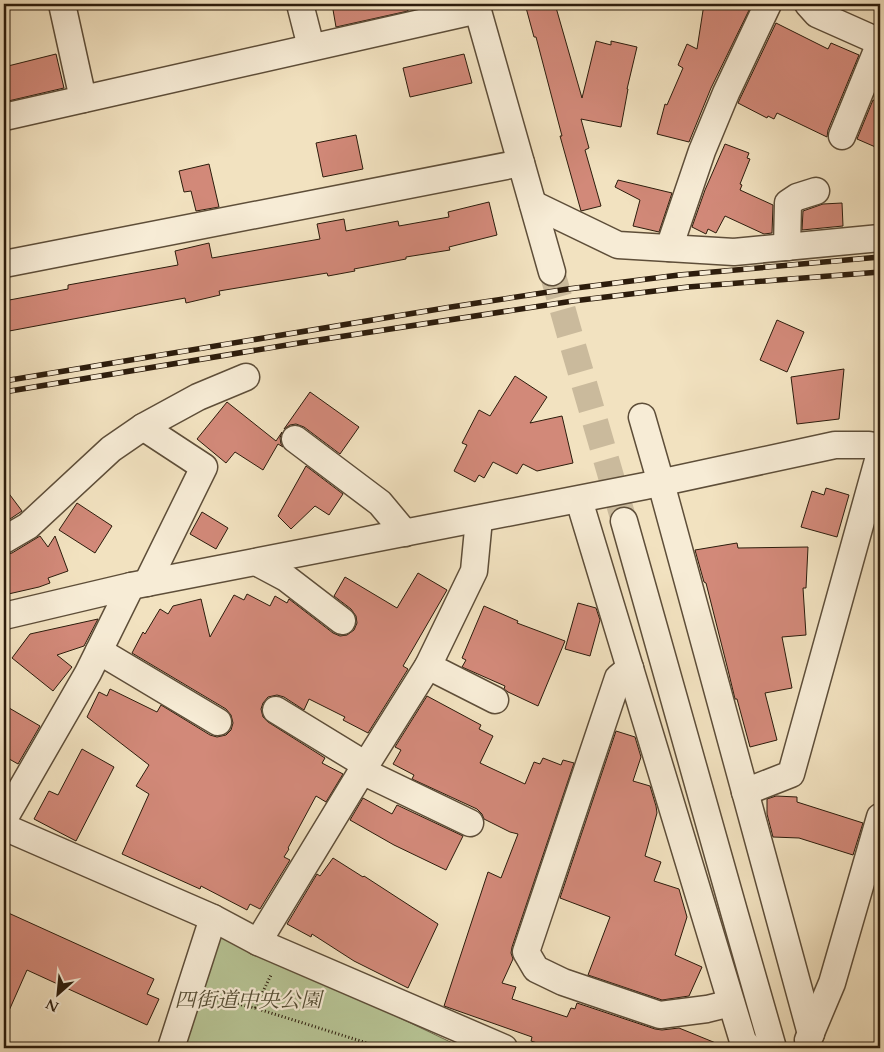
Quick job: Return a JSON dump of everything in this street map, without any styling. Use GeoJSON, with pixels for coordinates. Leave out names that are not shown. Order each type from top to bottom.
{"type":"FeatureCollection","features":[{"type":"Feature","properties":{"kind":"street"},"geometry":{"type":"LineString","coordinates":[[62,4],[83,99]]}},
{"type":"Feature","properties":{"kind":"street"},"geometry":{"type":"LineString","coordinates":[[300,4],[312,48]]}},
{"type":"Feature","properties":{"kind":"street"},"geometry":{"type":"LineString","coordinates":[[669,248],[702,151],[726,93],[768,4]]}},
{"type":"Feature","properties":{"kind":"street"},"geometry":{"type":"LineString","coordinates":[[808,4],[818,14],[880,42],[842,136]]}},
{"type":"Feature","properties":{"kind":"street"},"geometry":{"type":"LineString","coordinates":[[4,117],[312,48],[477,7],[552,272]]}},
{"type":"Feature","properties":{"kind":"street"},"geometry":{"type":"LineString","coordinates":[[4,264],[521,163]]}},
{"type":"Feature","properties":{"kind":"street"},"geometry":{"type":"LineString","coordinates":[[786,247],[788,203],[797,197],[816,190]]}},
{"type":"Feature","properties":{"kind":"street"},"geometry":{"type":"LineString","coordinates":[[533,204],[618,245],[734,252],[880,238]]}},
{"type":"Feature","properties":{"kind":"street"},"geometry":{"type":"LineString","coordinates":[[4,540],[28,526],[112,449],[143,427],[198,397],[246,377]]}},
{"type":"Feature","properties":{"kind":"street"},"geometry":{"type":"LineString","coordinates":[[642,417],[745,792],[808,1041]]}},
{"type":"Feature","properties":{"kind":"street"},"geometry":{"type":"LineString","coordinates":[[4,819],[99,651],[139,585],[204,467],[143,427]]}},
{"type":"Feature","properties":{"kind":"street"},"geometry":{"type":"LineString","coordinates":[[295,439],[380,503],[405,533]]}},
{"type":"Feature","properties":{"kind":"street"},"geometry":{"type":"LineString","coordinates":[[4,616],[139,585],[579,500],[835,445],[869,445],[880,447]]}},
{"type":"Feature","properties":{"kind":"street"},"geometry":{"type":"LineString","coordinates":[[745,792],[791,774],[880,454]]}},
{"type":"Feature","properties":{"kind":"street"},"geometry":{"type":"LineString","coordinates":[[579,500],[743,1040],[749,1048]]}},
{"type":"Feature","properties":{"kind":"street"},"geometry":{"type":"LineString","coordinates":[[258,942],[428,666],[474,571],[479,519]]}},
{"type":"Feature","properties":{"kind":"street"},"geometry":{"type":"LineString","coordinates":[[624,521],[773,1048]]}},
{"type":"Feature","properties":{"kind":"street"},"geometry":{"type":"LineString","coordinates":[[256,562],[286,578],[342,621]]}},
{"type":"Feature","properties":{"kind":"street"},"geometry":{"type":"LineString","coordinates":[[99,651],[218,722]]}},
{"type":"Feature","properties":{"kind":"street"},"geometry":{"type":"LineString","coordinates":[[428,666],[495,700]]}},
{"type":"Feature","properties":{"kind":"street"},"geometry":{"type":"LineString","coordinates":[[630,668],[618,678],[526,952],[536,970],[563,982],[660,1015],[708,1009],[732,1003]]}},
{"type":"Feature","properties":{"kind":"street"},"geometry":{"type":"LineString","coordinates":[[276,710],[364,768],[470,823]]}},
{"type":"Feature","properties":{"kind":"street"},"geometry":{"type":"LineString","coordinates":[[808,1041],[832,983],[880,817]]}},
{"type":"Feature","properties":{"kind":"street"},"geometry":{"type":"LineString","coordinates":[[4,827],[213,918],[258,942],[504,1048]]}},
{"type":"Feature","properties":{"kind":"street"},"geometry":{"type":"LineString","coordinates":[[171,1048],[213,918]]}},
{"type":"Feature","properties":{"kind":"path"},"geometry":{"type":"LineString","coordinates":[[254,1008],[282,952]]}},
{"type":"Feature","properties":{"kind":"path"},"geometry":{"type":"LineString","coordinates":[[214,1007],[217,999],[254,1008],[383,1048]]}},
{"type":"Feature","properties":{"kind":"green space","name":"四街道中央公園"},"geometry":{"type":"Polygon","coordinates":[[[217,931],[463,1048],[180,1048],[217,931]]]}},
{"type":"Feature","properties":{"kind":"building"},"geometry":{"type":"Polygon","coordinates":[[[332,4],[407,4],[408,11],[336,27],[332,4]]]}},
{"type":"Feature","properties":{"kind":"building"},"geometry":{"type":"Polygon","coordinates":[[[525,4],[555,4],[582,98],[596,41],[611,45],[611,41],[637,47],[627,89],[621,127],[581,119],[589,148],[585,150],[601,206],[581,211],[560,136],[562,136],[536,37],[534,37],[525,4]]]}},
{"type":"Feature","properties":{"kind":"building"},"geometry":{"type":"Polygon","coordinates":[[[704,4],[752,4],[711,88],[689,142],[657,134],[665,104],[667,105],[683,68],[678,65],[687,44],[697,49],[704,4]]]}},
{"type":"Feature","properties":{"kind":"building"},"geometry":{"type":"Polygon","coordinates":[[[776,23],[828,49],[831,43],[859,55],[828,130],[827,137],[777,113],[774,119],[768,116],[767,118],[738,103],[776,23]]]}},
{"type":"Feature","properties":{"kind":"building"},"geometry":{"type":"Polygon","coordinates":[[[56,54],[64,88],[4,102],[4,67],[56,54]]]}},
{"type":"Feature","properties":{"kind":"building"},"geometry":{"type":"Polygon","coordinates":[[[464,54],[472,83],[410,97],[403,68],[464,54]]]}},
{"type":"Feature","properties":{"kind":"building"},"geometry":{"type":"Polygon","coordinates":[[[873,100],[880,103],[880,149],[857,139],[873,100]]]}},
{"type":"Feature","properties":{"kind":"building"},"geometry":{"type":"Polygon","coordinates":[[[356,135],[363,169],[323,177],[316,143],[356,135]]]}},
{"type":"Feature","properties":{"kind":"building"},"geometry":{"type":"Polygon","coordinates":[[[725,144],[749,153],[747,158],[750,159],[740,184],[742,185],[740,190],[773,205],[772,233],[764,234],[725,216],[716,233],[708,229],[706,234],[692,227],[705,190],[725,144]]]}},
{"type":"Feature","properties":{"kind":"building"},"geometry":{"type":"Polygon","coordinates":[[[209,164],[219,207],[196,211],[191,191],[184,192],[179,171],[209,164]]]}},
{"type":"Feature","properties":{"kind":"building"},"geometry":{"type":"Polygon","coordinates":[[[618,180],[672,193],[659,232],[633,226],[640,200],[615,187],[618,180]]]}},
{"type":"Feature","properties":{"kind":"building"},"geometry":{"type":"Polygon","coordinates":[[[489,202],[497,235],[449,247],[450,250],[406,257],[406,259],[328,276],[327,273],[219,291],[220,295],[186,303],[185,298],[4,332],[4,301],[68,289],[68,285],[178,265],[175,251],[209,243],[212,258],[320,239],[317,224],[344,219],[346,231],[398,221],[399,226],[449,217],[448,212],[489,202]]]}},
{"type":"Feature","properties":{"kind":"building"},"geometry":{"type":"Polygon","coordinates":[[[842,203],[843,226],[802,230],[803,211],[823,204],[842,203]]]}},
{"type":"Feature","properties":{"kind":"building"},"geometry":{"type":"Polygon","coordinates":[[[777,320],[804,332],[787,372],[760,360],[777,320]]]}},
{"type":"Feature","properties":{"kind":"building"},"geometry":{"type":"Polygon","coordinates":[[[844,369],[839,419],[797,424],[791,377],[844,369]]]}},
{"type":"Feature","properties":{"kind":"building"},"geometry":{"type":"Polygon","coordinates":[[[515,376],[547,397],[530,423],[562,416],[573,463],[537,471],[523,464],[517,474],[493,462],[484,478],[479,475],[475,482],[454,471],[467,445],[462,443],[479,410],[490,416],[515,376]]]}},
{"type":"Feature","properties":{"kind":"building"},"geometry":{"type":"Polygon","coordinates":[[[310,392],[359,427],[340,454],[304,427],[296,424],[284,429],[310,392]]]}},
{"type":"Feature","properties":{"kind":"building"},"geometry":{"type":"Polygon","coordinates":[[[227,402],[276,441],[282,432],[280,438],[283,447],[278,444],[263,470],[235,452],[226,463],[197,439],[227,402]]]}},
{"type":"Feature","properties":{"kind":"building"},"geometry":{"type":"Polygon","coordinates":[[[306,466],[343,494],[329,515],[315,506],[291,529],[278,516],[306,466]]]}},
{"type":"Feature","properties":{"kind":"building"},"geometry":{"type":"Polygon","coordinates":[[[4,487],[22,511],[4,523],[4,487]]]}},
{"type":"Feature","properties":{"kind":"building"},"geometry":{"type":"Polygon","coordinates":[[[826,488],[849,495],[837,537],[801,527],[812,491],[824,495],[826,488]]]}},
{"type":"Feature","properties":{"kind":"building"},"geometry":{"type":"Polygon","coordinates":[[[77,503],[112,526],[95,553],[59,530],[77,503]]]}},
{"type":"Feature","properties":{"kind":"building"},"geometry":{"type":"Polygon","coordinates":[[[202,512],[228,528],[216,549],[190,534],[202,512]]]}},
{"type":"Feature","properties":{"kind":"building"},"geometry":{"type":"Polygon","coordinates":[[[40,536],[48,547],[55,536],[68,571],[48,578],[50,583],[4,595],[4,555],[12,553],[40,536]]]}},
{"type":"Feature","properties":{"kind":"building"},"geometry":{"type":"Polygon","coordinates":[[[737,543],[738,548],[808,547],[806,588],[803,588],[806,635],[782,637],[792,688],[765,693],[777,740],[750,747],[737,699],[735,699],[706,583],[704,582],[695,550],[737,543]]]}},
{"type":"Feature","properties":{"kind":"building"},"geometry":{"type":"Polygon","coordinates":[[[418,573],[447,590],[403,666],[408,669],[368,733],[343,720],[345,717],[309,699],[304,710],[284,697],[277,695],[268,697],[263,703],[261,709],[263,717],[268,722],[325,758],[322,763],[343,774],[326,802],[316,796],[284,857],[290,860],[260,909],[250,904],[247,910],[201,886],[200,889],[122,854],[149,794],[136,786],[149,765],[87,717],[99,692],[107,696],[110,689],[157,712],[161,705],[210,735],[217,737],[226,735],[231,730],[233,723],[231,715],[226,709],[132,653],[143,632],[145,634],[160,609],[168,614],[173,606],[201,599],[210,637],[234,595],[244,600],[247,594],[270,606],[275,596],[287,603],[289,599],[333,633],[340,636],[347,635],[354,630],[357,623],[356,616],[351,609],[334,596],[345,577],[397,608],[418,573]]]}},
{"type":"Feature","properties":{"kind":"building"},"geometry":{"type":"Polygon","coordinates":[[[578,603],[596,608],[600,620],[590,656],[565,649],[578,603]]]}},
{"type":"Feature","properties":{"kind":"building"},"geometry":{"type":"Polygon","coordinates":[[[484,606],[518,621],[517,623],[565,641],[538,706],[508,692],[504,689],[505,686],[462,667],[466,660],[462,658],[484,606]]]}},
{"type":"Feature","properties":{"kind":"building"},"geometry":{"type":"Polygon","coordinates":[[[98,619],[84,646],[57,655],[72,667],[53,691],[12,658],[30,634],[98,619]]]}},
{"type":"Feature","properties":{"kind":"building"},"geometry":{"type":"Polygon","coordinates":[[[427,696],[481,725],[479,729],[493,736],[480,763],[525,784],[534,762],[540,764],[543,758],[561,765],[563,760],[574,763],[512,947],[513,959],[502,983],[516,987],[512,999],[567,1017],[571,1008],[575,1009],[577,1003],[655,1029],[679,1028],[728,1048],[553,1048],[531,1041],[532,1037],[444,1006],[488,872],[501,878],[518,834],[484,819],[477,809],[412,779],[414,775],[393,764],[401,750],[395,747],[427,696]]]}},
{"type":"Feature","properties":{"kind":"building"},"geometry":{"type":"Polygon","coordinates":[[[4,705],[40,726],[18,764],[4,756],[4,705]]]}},
{"type":"Feature","properties":{"kind":"building"},"geometry":{"type":"Polygon","coordinates":[[[616,731],[635,737],[641,757],[633,781],[650,786],[656,806],[657,813],[645,856],[661,862],[654,881],[679,889],[687,917],[675,955],[702,967],[689,996],[662,1000],[588,975],[610,917],[560,898],[616,731]]]}},
{"type":"Feature","properties":{"kind":"building"},"geometry":{"type":"Polygon","coordinates":[[[82,749],[114,767],[76,841],[34,819],[49,791],[58,795],[82,749]]]}},
{"type":"Feature","properties":{"kind":"building"},"geometry":{"type":"Polygon","coordinates":[[[776,796],[797,797],[797,802],[863,823],[853,855],[799,838],[773,837],[767,814],[767,799],[776,796]]]}},
{"type":"Feature","properties":{"kind":"building"},"geometry":{"type":"Polygon","coordinates":[[[363,798],[392,814],[397,805],[463,836],[446,870],[394,845],[350,820],[363,798]]]}},
{"type":"Feature","properties":{"kind":"building"},"geometry":{"type":"Polygon","coordinates":[[[333,858],[438,924],[408,988],[354,961],[312,934],[311,937],[287,924],[317,874],[320,876],[333,858]]]}},
{"type":"Feature","properties":{"kind":"building"},"geometry":{"type":"Polygon","coordinates":[[[4,911],[154,979],[147,994],[159,999],[147,1025],[27,970],[4,1022],[4,911]]]}},
{"type":"Feature","properties":{"kind":"tunnel"},"geometry":{"type":"LineString","coordinates":[[552,272],[624,521]]}},
{"type":"Feature","properties":{"kind":"railway"},"geometry":{"type":"LineString","coordinates":[[4,381],[568,289],[679,275],[880,257]]}},
{"type":"Feature","properties":{"kind":"railway"},"geometry":{"type":"LineString","coordinates":[[4,392],[299,343],[573,301],[688,287],[880,272]]}}]}
